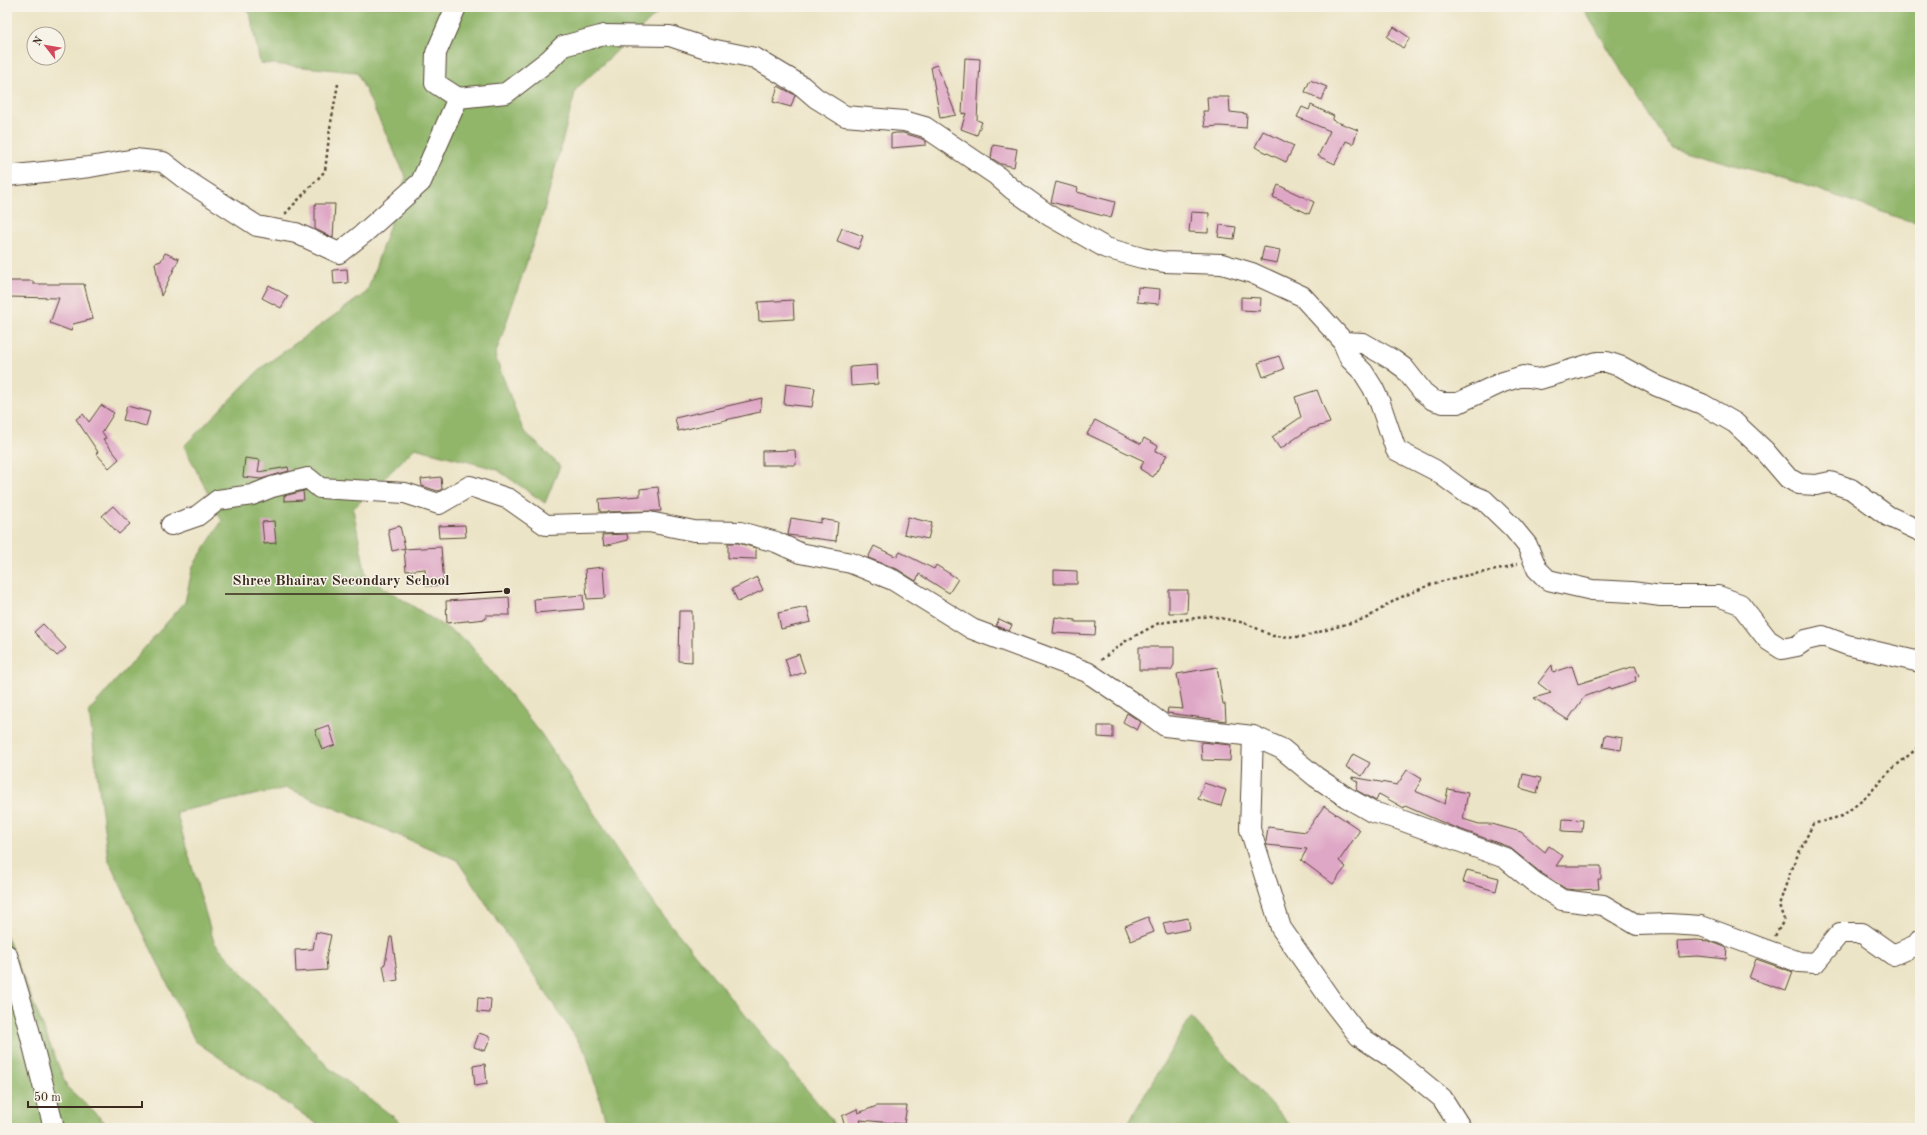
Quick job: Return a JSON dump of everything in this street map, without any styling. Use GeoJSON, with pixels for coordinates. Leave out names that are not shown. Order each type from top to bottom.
{"type":"FeatureCollection","features":[{"type":"Feature","properties":{"kind":"street"},"geometry":{"type":"LineString","coordinates":[[456,7],[436,53],[435,83],[458,98],[506,93],[549,60],[563,46],[604,35],[670,36],[706,48],[755,58],[802,86],[831,108],[845,116],[904,121],[925,127],[996,175],[1012,189],[1050,216],[1106,248],[1142,258],[1164,262],[1222,264],[1252,273],[1302,296],[1342,340],[1350,359],[1363,372],[1373,388],[1380,403],[1396,450],[1435,470],[1465,492],[1484,500],[1523,539],[1537,569],[1548,580],[1592,590],[1632,592],[1661,596],[1718,596],[1740,604],[1768,640],[1782,649],[1797,646],[1806,640],[1823,636],[1847,645],[1920,662]]}},
{"type":"Feature","properties":{"kind":"street"},"geometry":{"type":"LineString","coordinates":[[7,176],[90,167],[135,159],[163,162],[189,182],[257,226],[296,233],[339,253],[422,182],[458,98]]}},
{"type":"Feature","properties":{"kind":"street"},"geometry":{"type":"LineString","coordinates":[[1342,340],[1344,342],[1363,343],[1392,360],[1404,368],[1428,396],[1433,400],[1443,403],[1458,403],[1503,382],[1523,376],[1540,379],[1597,362],[1607,362],[1622,367],[1657,386],[1702,404],[1734,423],[1764,450],[1788,478],[1799,484],[1816,485],[1830,482],[1851,489],[1888,516],[1920,531]]}},
{"type":"Feature","properties":{"kind":"street"},"geometry":{"type":"LineString","coordinates":[[171,525],[197,516],[218,500],[252,495],[272,487],[308,478],[320,488],[405,493],[439,504],[470,486],[509,499],[546,525],[649,522],[694,531],[740,532],[776,542],[800,553],[851,563],[893,580],[972,629],[1087,672],[1165,726],[1253,736],[1282,749],[1334,789],[1372,812],[1398,818],[1505,858],[1534,882],[1562,900],[1603,905],[1637,925],[1670,924],[1701,926],[1731,936],[1750,945],[1768,949],[1799,962],[1815,963],[1829,944],[1840,933],[1862,933],[1893,955],[1916,945],[1920,940]]}},
{"type":"Feature","properties":{"kind":"street"},"geometry":{"type":"LineString","coordinates":[[1253,736],[1250,829],[1281,928],[1332,1000],[1360,1036],[1398,1062],[1442,1098],[1461,1128]]}},
{"type":"Feature","properties":{"kind":"street"},"geometry":{"type":"LineString","coordinates":[[7,955],[26,1018],[54,1128]]}},
{"type":"Feature","properties":{"kind":"path"},"geometry":{"type":"LineString","coordinates":[[281,218],[313,187],[325,172],[330,128],[338,84]]}},
{"type":"Feature","properties":{"kind":"path"},"geometry":{"type":"LineString","coordinates":[[1087,672],[1124,642],[1159,623],[1211,616],[1245,623],[1273,636],[1302,637],[1367,618],[1397,598],[1432,584],[1464,575],[1507,568],[1533,558]]}},
{"type":"Feature","properties":{"kind":"path"},"geometry":{"type":"LineString","coordinates":[[1768,949],[1784,920],[1779,905],[1792,867],[1813,824],[1842,816],[1864,799],[1892,769],[1920,746]]}},
{"type":"Feature","properties":{"kind":"green space"},"geometry":{"type":"Polygon","coordinates":[[[243,7],[664,7],[576,89],[543,214],[495,356],[523,430],[560,466],[545,503],[496,469],[415,448],[353,509],[366,576],[467,641],[542,735],[657,908],[831,1119],[835,1128],[608,1128],[586,1053],[457,860],[287,788],[176,812],[214,942],[329,1068],[408,1128],[323,1128],[195,1041],[108,859],[89,711],[185,602],[193,566],[222,521],[184,446],[261,368],[367,292],[406,177],[357,72],[260,63],[250,13],[243,7]]]}},
{"type":"Feature","properties":{"kind":"green space"},"geometry":{"type":"Polygon","coordinates":[[[1582,7],[1920,7],[1920,222],[1905,220],[1799,183],[1670,147],[1582,7]]]}},
{"type":"Feature","properties":{"kind":"green space"},"geometry":{"type":"Polygon","coordinates":[[[7,937],[67,1087],[111,1128],[7,1128],[7,937]]]}},
{"type":"Feature","properties":{"kind":"green space"},"geometry":{"type":"Polygon","coordinates":[[[1191,1017],[1293,1128],[1125,1128],[1191,1017]]]}},
{"type":"Feature","properties":{"kind":"building"},"geometry":{"type":"Polygon","coordinates":[[[1394,27],[1410,38],[1403,48],[1387,37],[1394,27]]]}},
{"type":"Feature","properties":{"kind":"building"},"geometry":{"type":"Polygon","coordinates":[[[965,58],[980,59],[977,120],[982,122],[977,135],[961,129],[966,113],[962,114],[965,58]]]}},
{"type":"Feature","properties":{"kind":"building"},"geometry":{"type":"Polygon","coordinates":[[[937,65],[956,115],[940,118],[931,67],[937,65]]]}},
{"type":"Feature","properties":{"kind":"building"},"geometry":{"type":"Polygon","coordinates":[[[1310,80],[1327,87],[1322,100],[1305,92],[1310,80]]]}},
{"type":"Feature","properties":{"kind":"building"},"geometry":{"type":"Polygon","coordinates":[[[778,86],[795,95],[791,107],[773,102],[778,86]]]}},
{"type":"Feature","properties":{"kind":"building"},"geometry":{"type":"Polygon","coordinates":[[[1207,97],[1229,97],[1230,112],[1247,114],[1246,128],[1220,126],[1205,127],[1203,111],[1208,111],[1207,97]]]}},
{"type":"Feature","properties":{"kind":"building"},"geometry":{"type":"Polygon","coordinates":[[[1311,105],[1334,116],[1332,120],[1358,130],[1353,144],[1346,141],[1335,164],[1318,156],[1330,131],[1297,117],[1302,107],[1309,110],[1311,105]]]}},
{"type":"Feature","properties":{"kind":"building"},"geometry":{"type":"Polygon","coordinates":[[[1263,131],[1294,146],[1286,162],[1255,147],[1263,131]]]}},
{"type":"Feature","properties":{"kind":"building"},"geometry":{"type":"Polygon","coordinates":[[[903,133],[920,138],[926,141],[926,145],[891,148],[891,134],[903,133]]]}},
{"type":"Feature","properties":{"kind":"building"},"geometry":{"type":"Polygon","coordinates":[[[993,145],[1017,149],[1014,167],[1001,164],[991,158],[993,145]]]}},
{"type":"Feature","properties":{"kind":"building"},"geometry":{"type":"Polygon","coordinates":[[[1056,182],[1078,188],[1077,192],[1115,202],[1111,218],[1051,202],[1056,182]]]}},
{"type":"Feature","properties":{"kind":"building"},"geometry":{"type":"Polygon","coordinates":[[[1278,185],[1314,202],[1309,214],[1273,197],[1278,185]]]}},
{"type":"Feature","properties":{"kind":"building"},"geometry":{"type":"Polygon","coordinates":[[[315,204],[335,204],[333,238],[315,229],[315,204]]]}},
{"type":"Feature","properties":{"kind":"building"},"geometry":{"type":"Polygon","coordinates":[[[1191,212],[1209,213],[1208,233],[1189,232],[1191,212]]]}},
{"type":"Feature","properties":{"kind":"building"},"geometry":{"type":"Polygon","coordinates":[[[1220,225],[1236,227],[1234,239],[1218,237],[1220,225]]]}},
{"type":"Feature","properties":{"kind":"building"},"geometry":{"type":"Polygon","coordinates":[[[842,228],[863,236],[858,249],[837,241],[842,228]]]}},
{"type":"Feature","properties":{"kind":"building"},"geometry":{"type":"Polygon","coordinates":[[[1264,247],[1280,250],[1277,263],[1261,260],[1264,247]]]}},
{"type":"Feature","properties":{"kind":"building"},"geometry":{"type":"Polygon","coordinates":[[[165,253],[179,259],[161,296],[155,263],[161,261],[165,253]]]}},
{"type":"Feature","properties":{"kind":"building"},"geometry":{"type":"Polygon","coordinates":[[[347,269],[348,283],[334,284],[333,270],[347,269]]]}},
{"type":"Feature","properties":{"kind":"building"},"geometry":{"type":"Polygon","coordinates":[[[7,281],[33,281],[33,284],[84,284],[93,319],[73,324],[71,331],[50,323],[59,298],[7,297],[7,281]]]}},
{"type":"Feature","properties":{"kind":"building"},"geometry":{"type":"Polygon","coordinates":[[[269,285],[288,296],[281,308],[262,298],[269,285]]]}},
{"type":"Feature","properties":{"kind":"building"},"geometry":{"type":"Polygon","coordinates":[[[1138,287],[1160,289],[1159,304],[1137,302],[1138,287]]]}},
{"type":"Feature","properties":{"kind":"building"},"geometry":{"type":"Polygon","coordinates":[[[1241,297],[1261,298],[1260,311],[1241,310],[1241,297]]]}},
{"type":"Feature","properties":{"kind":"building"},"geometry":{"type":"Polygon","coordinates":[[[793,300],[794,319],[759,321],[758,302],[793,300]]]}},
{"type":"Feature","properties":{"kind":"building"},"geometry":{"type":"Polygon","coordinates":[[[1279,356],[1284,369],[1263,377],[1258,363],[1279,356]]]}},
{"type":"Feature","properties":{"kind":"building"},"geometry":{"type":"Polygon","coordinates":[[[877,365],[878,384],[851,386],[850,367],[877,365]]]}},
{"type":"Feature","properties":{"kind":"building"},"geometry":{"type":"Polygon","coordinates":[[[786,384],[815,388],[812,407],[784,404],[786,384]]]}},
{"type":"Feature","properties":{"kind":"building"},"geometry":{"type":"Polygon","coordinates":[[[1317,390],[1330,423],[1309,429],[1280,449],[1272,437],[1301,417],[1295,397],[1317,390]]]}},
{"type":"Feature","properties":{"kind":"building"},"geometry":{"type":"Polygon","coordinates":[[[762,398],[760,412],[678,431],[675,418],[762,398]]]}},
{"type":"Feature","properties":{"kind":"building"},"geometry":{"type":"Polygon","coordinates":[[[101,405],[114,413],[102,432],[106,438],[103,439],[119,459],[109,468],[96,453],[98,452],[76,419],[83,414],[89,422],[101,405]]]}},
{"type":"Feature","properties":{"kind":"building"},"geometry":{"type":"Polygon","coordinates":[[[127,406],[150,412],[146,426],[123,420],[127,406]]]}},
{"type":"Feature","properties":{"kind":"building"},"geometry":{"type":"Polygon","coordinates":[[[1095,420],[1141,444],[1144,438],[1158,446],[1155,451],[1167,455],[1153,477],[1140,469],[1144,461],[1087,434],[1095,420]]]}},
{"type":"Feature","properties":{"kind":"building"},"geometry":{"type":"Polygon","coordinates":[[[795,450],[796,465],[762,465],[762,451],[795,450]]]}},
{"type":"Feature","properties":{"kind":"building"},"geometry":{"type":"Polygon","coordinates":[[[245,458],[260,460],[258,472],[288,467],[289,471],[261,479],[243,477],[245,458]]]}},
{"type":"Feature","properties":{"kind":"building"},"geometry":{"type":"Polygon","coordinates":[[[441,477],[442,489],[438,491],[422,486],[421,479],[441,477]]]}},
{"type":"Feature","properties":{"kind":"building"},"geometry":{"type":"Polygon","coordinates":[[[658,487],[661,511],[600,512],[599,499],[640,496],[640,489],[658,487]]]}},
{"type":"Feature","properties":{"kind":"building"},"geometry":{"type":"Polygon","coordinates":[[[303,491],[304,500],[284,501],[284,496],[303,491]]]}},
{"type":"Feature","properties":{"kind":"building"},"geometry":{"type":"Polygon","coordinates":[[[113,506],[130,524],[119,534],[102,516],[113,506]]]}},
{"type":"Feature","properties":{"kind":"building"},"geometry":{"type":"Polygon","coordinates":[[[908,517],[932,523],[928,539],[904,534],[908,517]]]}},
{"type":"Feature","properties":{"kind":"building"},"geometry":{"type":"Polygon","coordinates":[[[791,518],[821,523],[821,519],[838,522],[836,541],[788,535],[791,518]]]}},
{"type":"Feature","properties":{"kind":"building"},"geometry":{"type":"Polygon","coordinates":[[[274,521],[276,543],[264,544],[262,522],[274,521]]]}},
{"type":"Feature","properties":{"kind":"building"},"geometry":{"type":"Polygon","coordinates":[[[465,525],[466,537],[439,538],[438,526],[465,525]]]}},
{"type":"Feature","properties":{"kind":"building"},"geometry":{"type":"Polygon","coordinates":[[[400,526],[405,548],[392,551],[388,529],[400,526]]]}},
{"type":"Feature","properties":{"kind":"building"},"geometry":{"type":"Polygon","coordinates":[[[627,534],[628,540],[604,546],[602,535],[627,534]]]}},
{"type":"Feature","properties":{"kind":"building"},"geometry":{"type":"Polygon","coordinates":[[[728,543],[738,543],[756,548],[756,559],[728,558],[728,543]]]}},
{"type":"Feature","properties":{"kind":"building"},"geometry":{"type":"Polygon","coordinates":[[[874,546],[897,557],[900,552],[934,569],[936,565],[958,579],[949,593],[919,574],[916,581],[897,569],[868,558],[874,546]]]}},
{"type":"Feature","properties":{"kind":"building"},"geometry":{"type":"Polygon","coordinates":[[[441,547],[444,585],[426,586],[425,569],[406,571],[404,549],[441,547]]]}},
{"type":"Feature","properties":{"kind":"building"},"geometry":{"type":"Polygon","coordinates":[[[603,567],[605,598],[587,599],[585,569],[603,567]]]}},
{"type":"Feature","properties":{"kind":"building"},"geometry":{"type":"Polygon","coordinates":[[[1054,570],[1077,571],[1077,584],[1054,584],[1054,570]]]}},
{"type":"Feature","properties":{"kind":"building"},"geometry":{"type":"Polygon","coordinates":[[[757,577],[763,590],[738,602],[732,589],[757,577]]]}},
{"type":"Feature","properties":{"kind":"building"},"geometry":{"type":"Polygon","coordinates":[[[1169,590],[1188,590],[1187,613],[1169,613],[1169,590]]]}},
{"type":"Feature","properties":{"kind":"building"},"geometry":{"type":"Polygon","coordinates":[[[583,595],[584,609],[535,613],[534,599],[583,595]]]}},
{"type":"Feature","properties":{"kind":"building"},"geometry":{"type":"Polygon","coordinates":[[[509,597],[510,615],[486,615],[486,619],[447,623],[446,601],[509,597]]]}},
{"type":"Feature","properties":{"kind":"building"},"geometry":{"type":"Polygon","coordinates":[[[807,607],[811,622],[781,629],[778,613],[807,607]]]}},
{"type":"Feature","properties":{"kind":"building"},"geometry":{"type":"Polygon","coordinates":[[[679,611],[692,611],[692,662],[678,661],[679,611]]]}},
{"type":"Feature","properties":{"kind":"building"},"geometry":{"type":"Polygon","coordinates":[[[1055,617],[1075,620],[1075,622],[1096,622],[1095,635],[1053,633],[1055,617]]]}},
{"type":"Feature","properties":{"kind":"building"},"geometry":{"type":"Polygon","coordinates":[[[999,619],[1012,625],[1009,631],[996,626],[999,619]]]}},
{"type":"Feature","properties":{"kind":"building"},"geometry":{"type":"Polygon","coordinates":[[[43,624],[66,648],[57,656],[34,632],[43,624]]]}},
{"type":"Feature","properties":{"kind":"building"},"geometry":{"type":"Polygon","coordinates":[[[1139,647],[1174,647],[1174,665],[1171,670],[1139,670],[1139,647]]]}},
{"type":"Feature","properties":{"kind":"building"},"geometry":{"type":"Polygon","coordinates":[[[799,654],[805,672],[791,677],[785,659],[799,654]]]}},
{"type":"Feature","properties":{"kind":"building"},"geometry":{"type":"Polygon","coordinates":[[[1552,665],[1553,672],[1572,666],[1578,684],[1635,666],[1639,676],[1635,677],[1636,681],[1611,689],[1610,687],[1584,697],[1568,720],[1534,698],[1551,693],[1538,683],[1552,665]]]}},
{"type":"Feature","properties":{"kind":"building"},"geometry":{"type":"Polygon","coordinates":[[[1217,667],[1223,704],[1225,704],[1226,721],[1167,713],[1168,708],[1183,709],[1177,674],[1217,667]]]}},
{"type":"Feature","properties":{"kind":"building"},"geometry":{"type":"Polygon","coordinates":[[[1127,713],[1141,722],[1137,730],[1123,722],[1127,713]]]}},
{"type":"Feature","properties":{"kind":"building"},"geometry":{"type":"Polygon","coordinates":[[[329,725],[335,745],[322,750],[315,730],[329,725]]]}},
{"type":"Feature","properties":{"kind":"building"},"geometry":{"type":"Polygon","coordinates":[[[1098,726],[1113,726],[1113,738],[1098,737],[1098,726]]]}},
{"type":"Feature","properties":{"kind":"building"},"geometry":{"type":"Polygon","coordinates":[[[1605,735],[1623,738],[1621,750],[1603,747],[1605,735]]]}},
{"type":"Feature","properties":{"kind":"building"},"geometry":{"type":"Polygon","coordinates":[[[1201,742],[1231,745],[1230,761],[1202,760],[1201,742]]]}},
{"type":"Feature","properties":{"kind":"building"},"geometry":{"type":"Polygon","coordinates":[[[1353,754],[1370,763],[1362,776],[1346,767],[1353,754]]]}},
{"type":"Feature","properties":{"kind":"building"},"geometry":{"type":"Polygon","coordinates":[[[1407,770],[1422,779],[1415,791],[1445,804],[1448,789],[1468,793],[1463,819],[1479,824],[1492,824],[1521,832],[1545,852],[1549,846],[1563,856],[1556,866],[1601,866],[1601,879],[1598,879],[1599,889],[1566,889],[1541,873],[1509,847],[1451,826],[1405,806],[1404,808],[1379,794],[1376,801],[1356,790],[1358,782],[1352,778],[1397,785],[1407,770]]]}},
{"type":"Feature","properties":{"kind":"building"},"geometry":{"type":"Polygon","coordinates":[[[1523,774],[1541,778],[1537,793],[1520,788],[1523,774]]]}},
{"type":"Feature","properties":{"kind":"building"},"geometry":{"type":"Polygon","coordinates":[[[1204,783],[1226,790],[1221,806],[1198,799],[1204,783]]]}},
{"type":"Feature","properties":{"kind":"building"},"geometry":{"type":"Polygon","coordinates":[[[1324,806],[1360,830],[1339,861],[1346,867],[1333,884],[1301,860],[1307,849],[1267,845],[1266,842],[1268,827],[1306,832],[1324,806]]]}},
{"type":"Feature","properties":{"kind":"building"},"geometry":{"type":"Polygon","coordinates":[[[1563,819],[1583,820],[1582,832],[1562,831],[1563,819]]]}},
{"type":"Feature","properties":{"kind":"building"},"geometry":{"type":"Polygon","coordinates":[[[1467,870],[1499,878],[1496,891],[1463,882],[1467,870]]]}},
{"type":"Feature","properties":{"kind":"building"},"geometry":{"type":"Polygon","coordinates":[[[1148,917],[1154,932],[1131,941],[1125,926],[1148,917]]]}},
{"type":"Feature","properties":{"kind":"building"},"geometry":{"type":"Polygon","coordinates":[[[1188,918],[1190,929],[1166,934],[1163,923],[1188,918]]]}},
{"type":"Feature","properties":{"kind":"building"},"geometry":{"type":"Polygon","coordinates":[[[316,932],[331,935],[326,958],[327,970],[296,972],[295,950],[313,949],[316,932]]]}},
{"type":"Feature","properties":{"kind":"building"},"geometry":{"type":"Polygon","coordinates":[[[390,937],[392,937],[398,980],[386,982],[383,965],[385,964],[390,937]]]}},
{"type":"Feature","properties":{"kind":"building"},"geometry":{"type":"Polygon","coordinates":[[[1678,941],[1709,941],[1727,948],[1726,959],[1698,956],[1679,957],[1678,941]]]}},
{"type":"Feature","properties":{"kind":"building"},"geometry":{"type":"Polygon","coordinates":[[[1756,959],[1793,972],[1786,991],[1749,978],[1756,959]]]}},
{"type":"Feature","properties":{"kind":"building"},"geometry":{"type":"Polygon","coordinates":[[[478,998],[491,999],[490,1013],[477,1012],[478,998]]]}},
{"type":"Feature","properties":{"kind":"building"},"geometry":{"type":"Polygon","coordinates":[[[479,1033],[491,1037],[485,1051],[474,1047],[479,1033]]]}},
{"type":"Feature","properties":{"kind":"building"},"geometry":{"type":"Polygon","coordinates":[[[485,1064],[487,1084],[475,1086],[473,1066],[485,1064]]]}},
{"type":"Feature","properties":{"kind":"building"},"geometry":{"type":"Polygon","coordinates":[[[877,1106],[907,1106],[904,1124],[860,1120],[863,1128],[845,1128],[842,1116],[857,1109],[858,1113],[877,1106]]]}},
{"type":"Feature","properties":{"kind":"place","name":"Shree Bhairav Secondary School"},"geometry":{"type":"Point","coordinates":[507,591]}}]}
